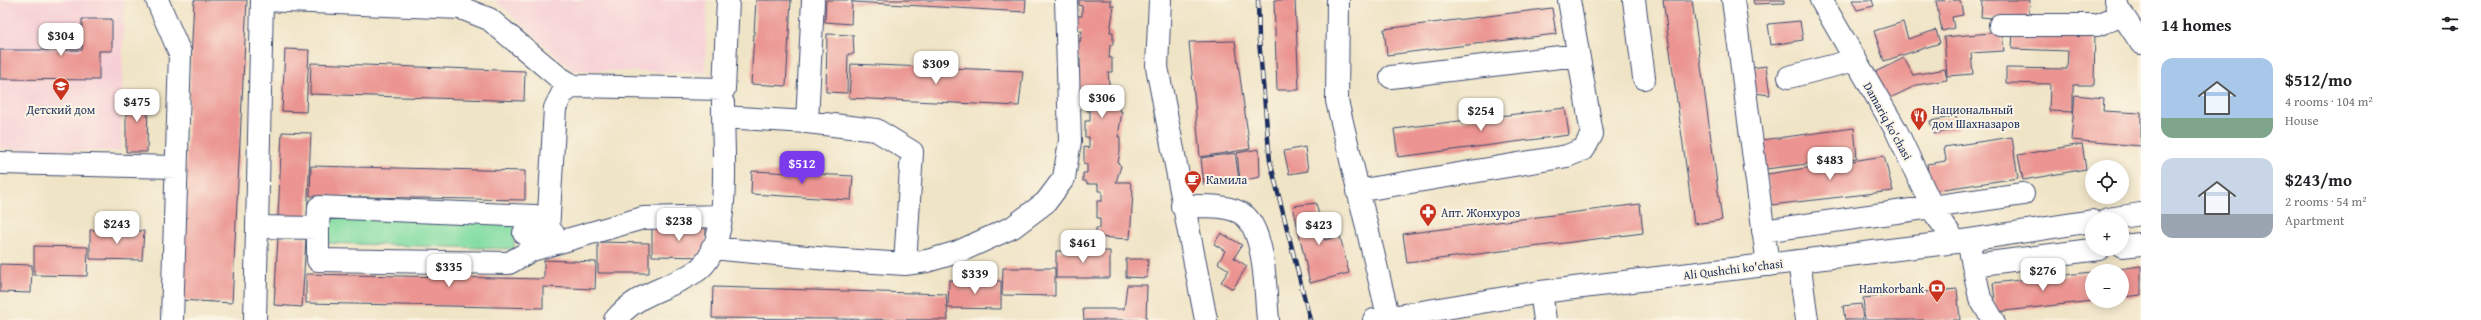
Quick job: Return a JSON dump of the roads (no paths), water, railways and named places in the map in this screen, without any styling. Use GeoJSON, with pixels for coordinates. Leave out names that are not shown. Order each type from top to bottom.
{"type":"FeatureCollection","features":[{"type":"Feature","properties":{"kind":"street"},"geometry":{"type":"LineString","coordinates":[[157,0],[180,53],[172,320]]}},
{"type":"Feature","properties":{"kind":"street"},"geometry":{"type":"LineString","coordinates":[[255,320],[262,0],[461,8],[488,19],[557,76],[573,86],[724,89]]}},
{"type":"Feature","properties":{"kind":"street"},"geometry":{"type":"LineString","coordinates":[[614,320],[639,298],[695,272],[709,261],[719,230],[725,183],[723,117],[728,0]]}},
{"type":"Feature","properties":{"kind":"street"},"geometry":{"type":"LineString","coordinates":[[807,122],[813,0]]}},
{"type":"Feature","properties":{"kind":"street"},"geometry":{"type":"LineString","coordinates":[[712,248],[828,259],[905,264],[927,261],[958,252],[1013,227],[1046,202],[1064,178],[1070,141],[1066,0]]}},
{"type":"Feature","properties":{"kind":"street"},"geometry":{"type":"LineString","coordinates":[[1160,0],[1157,67],[1182,206],[1206,320]]}},
{"type":"Feature","properties":{"kind":"street"},"geometry":{"type":"LineString","coordinates":[[1338,0],[1336,101],[1358,191],[1383,319]]}},
{"type":"Feature","properties":{"kind":"street"},"geometry":{"type":"LineString","coordinates":[[1358,191],[1567,156],[1584,149],[1592,134],[1577,55],[1569,0]]}},
{"type":"Feature","properties":{"kind":"street"},"geometry":{"type":"LineString","coordinates":[[1634,0],[1644,78]]}},
{"type":"Feature","properties":{"kind":"street"},"geometry":{"type":"LineString","coordinates":[[1733,0],[1768,265]]}},
{"type":"Feature","properties":{"kind":"street","name":"Damariq ko'chasi"},"geometry":{"type":"LineString","coordinates":[[1821,0],[1896,130],[1933,208],[1962,241]]}},
{"type":"Feature","properties":{"kind":"street"},"geometry":{"type":"LineString","coordinates":[[2000,25],[2097,25],[2119,8],[2141,43]]}},
{"type":"Feature","properties":{"kind":"street"},"geometry":{"type":"LineString","coordinates":[[1391,77],[1577,55]]}},
{"type":"Feature","properties":{"kind":"street"},"geometry":{"type":"LineString","coordinates":[[1789,77],[1855,60]]}},
{"type":"Feature","properties":{"kind":"street"},"geometry":{"type":"LineString","coordinates":[[554,234],[554,108],[562,94],[573,86]]}},
{"type":"Feature","properties":{"kind":"street"},"geometry":{"type":"LineString","coordinates":[[723,117],[807,122],[876,130],[912,152],[905,264]]}},
{"type":"Feature","properties":{"kind":"street"},"geometry":{"type":"LineString","coordinates":[[0,163],[176,167]]}},
{"type":"Feature","properties":{"kind":"street"},"geometry":{"type":"LineString","coordinates":[[1763,231],[1933,208],[2022,194]]}},
{"type":"Feature","properties":{"kind":"street"},"geometry":{"type":"LineString","coordinates":[[1182,206],[1222,207],[1245,216],[1258,236],[1268,320]]}},
{"type":"Feature","properties":{"kind":"street"},"geometry":{"type":"LineString","coordinates":[[554,234],[543,220],[534,216],[319,207],[318,260],[508,263],[532,250],[554,234],[643,218],[721,216]]}},
{"type":"Feature","properties":{"kind":"street"},"geometry":{"type":"LineString","coordinates":[[2129,216],[2141,214]]}},
{"type":"Feature","properties":{"kind":"street","name":"Ali Qushchi ko'chasi"},"geometry":{"type":"LineString","coordinates":[[1383,319],[1541,292],[1962,241],[2085,223]]}},
{"type":"Feature","properties":{"kind":"street"},"geometry":{"type":"LineString","coordinates":[[257,227],[318,228]]}},
{"type":"Feature","properties":{"kind":"street"},"geometry":{"type":"LineString","coordinates":[[524,234],[532,238],[542,238],[548,232],[554,234]]}},
{"type":"Feature","properties":{"kind":"street"},"geometry":{"type":"LineString","coordinates":[[1962,241],[1972,265],[1980,298],[1993,320]]}},
{"type":"Feature","properties":{"kind":"street"},"geometry":{"type":"LineString","coordinates":[[2129,245],[2141,244]]}},
{"type":"Feature","properties":{"kind":"street"},"geometry":{"type":"LineString","coordinates":[[1972,265],[2085,251]]}},
{"type":"Feature","properties":{"kind":"street"},"geometry":{"type":"LineString","coordinates":[[1799,261],[1807,320]]}},
{"type":"Feature","properties":{"kind":"street"},"geometry":{"type":"LineString","coordinates":[[1802,285],[1816,295],[1821,320]]}},
{"type":"Feature","properties":{"kind":"street"},"geometry":{"type":"LineString","coordinates":[[1541,292],[1545,320]]}},
{"type":"Feature","properties":{"kind":"railway"},"geometry":{"type":"LineString","coordinates":[[1258,0],[1259,40],[1270,161],[1310,320]]}},
{"type":"Feature","properties":{"kind":"place","name":"Детский дом"},"geometry":{"type":"Point","coordinates":[61,101]}},
{"type":"Feature","properties":{"kind":"place","name":"Национальный дом Шахназаров"},"geometry":{"type":"Point","coordinates":[1919,131]}},
{"type":"Feature","properties":{"kind":"place","name":"Камила"},"geometry":{"type":"Point","coordinates":[1193,194]}},
{"type":"Feature","properties":{"kind":"place","name":"Апт. Жонхуроз"},"geometry":{"type":"Point","coordinates":[1428,227]}},
{"type":"Feature","properties":{"kind":"place","name":"Hamkorbank"},"geometry":{"type":"Point","coordinates":[1937,303]}}]}
